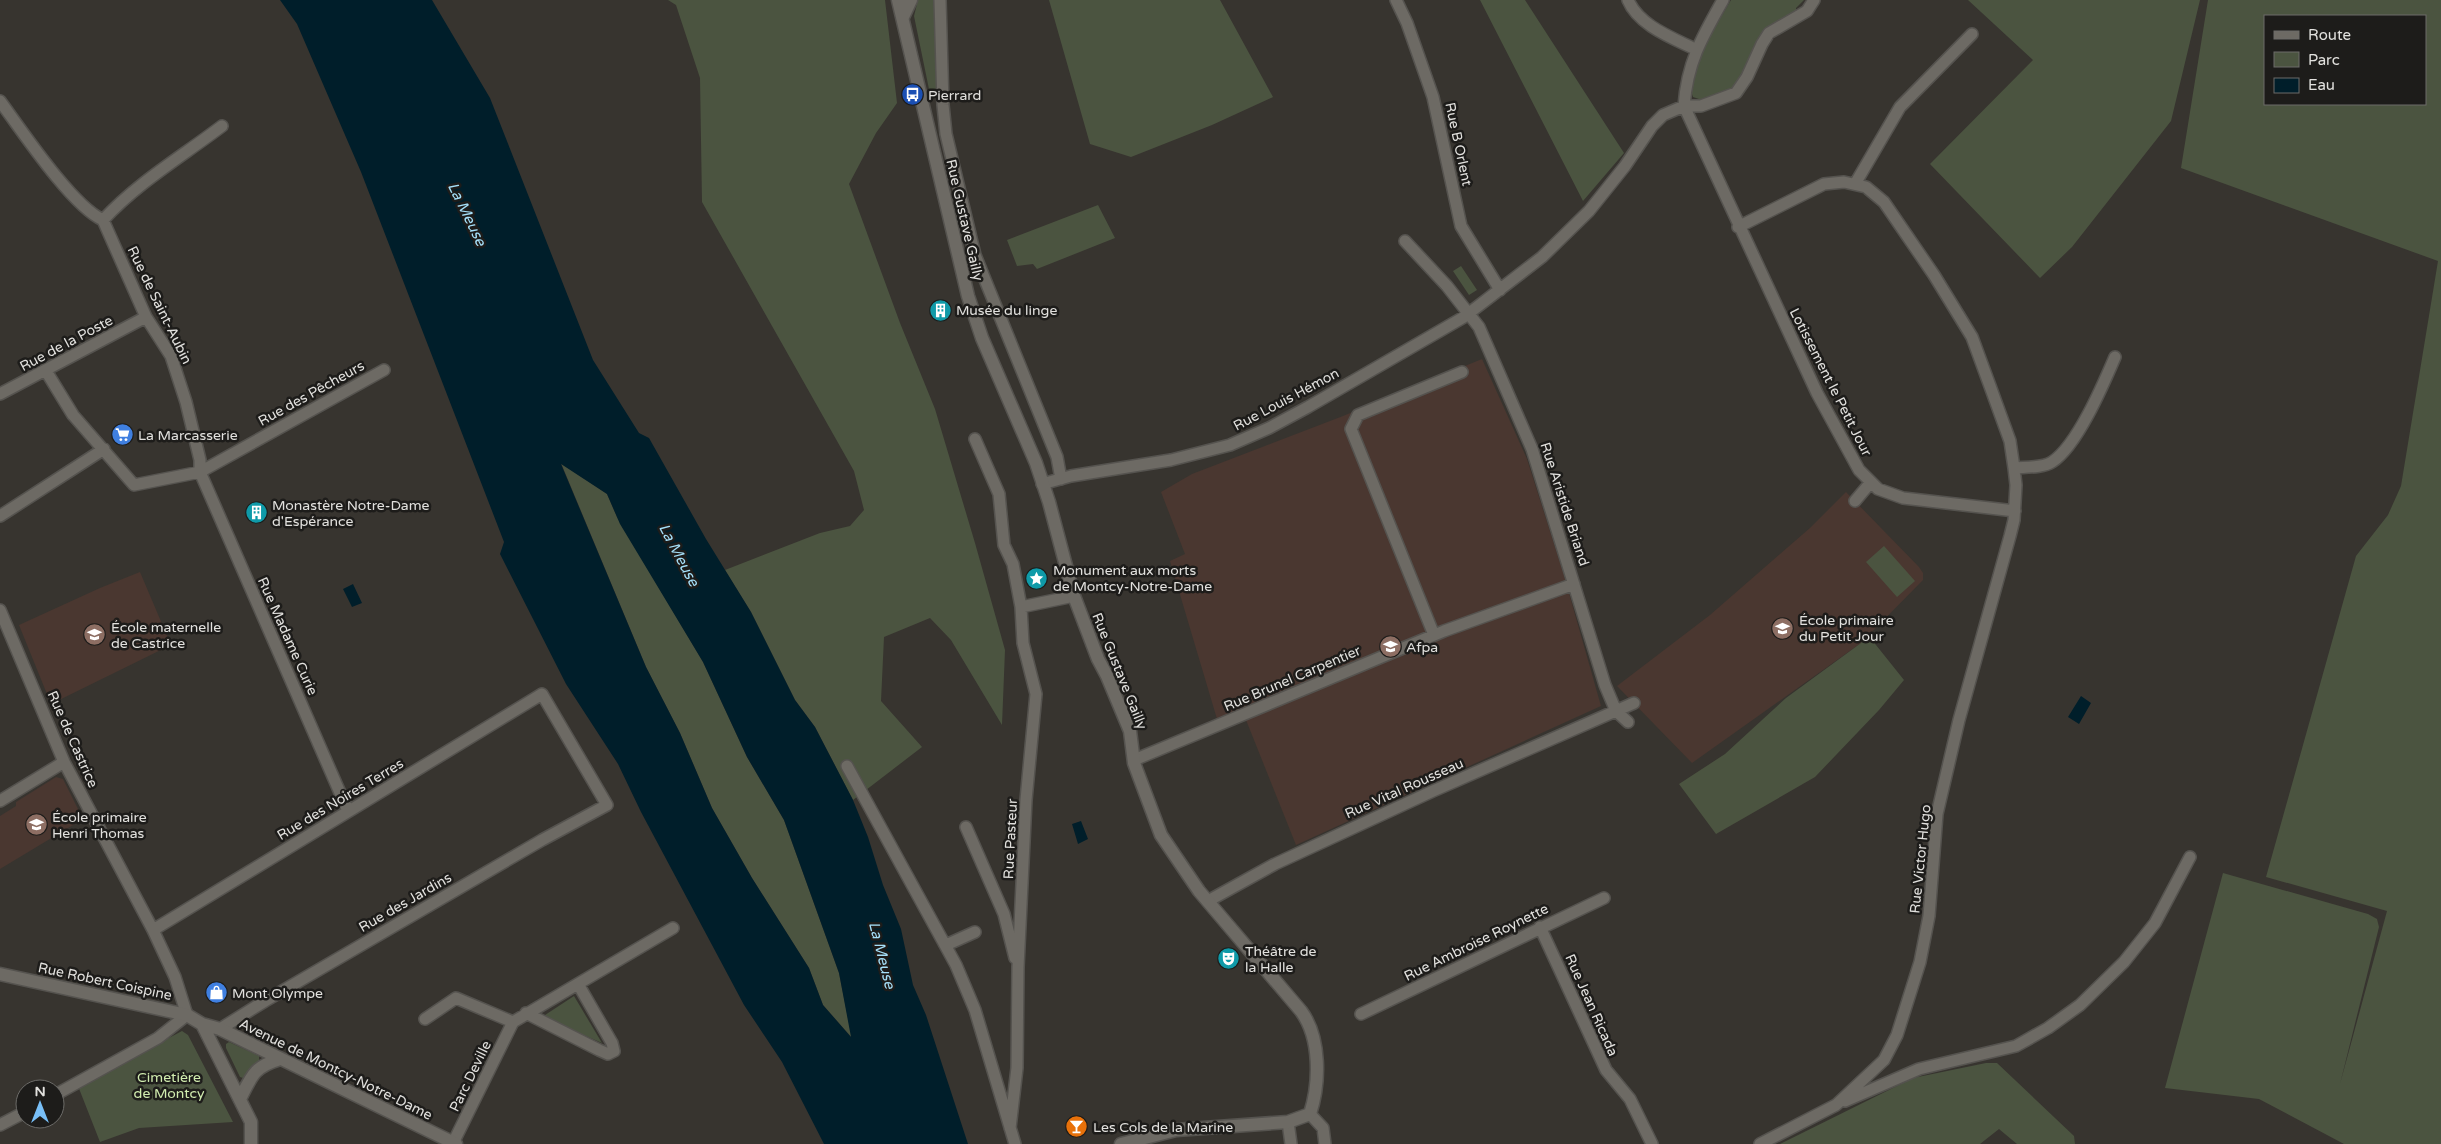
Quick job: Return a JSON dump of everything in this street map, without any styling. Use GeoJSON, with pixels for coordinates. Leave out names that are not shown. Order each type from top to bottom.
{"type":"FeatureCollection","features":[{"type":"Feature","properties":{"kind":"street","name":"Rue Gustave Gailly"},"geometry":{"type":"LineString","coordinates":[[898,0],[968,296],[982,338],[1042,484],[1074,596],[1098,659],[1108,676],[1130,731],[1134,760],[1143,792],[1161,836],[1208,901],[1307,1020],[1314,1042],[1317,1077],[1316,1092],[1306,1116]]}},
{"type":"Feature","properties":{"kind":"street"},"geometry":{"type":"LineString","coordinates":[[903,17],[911,0]]}},
{"type":"Feature","properties":{"kind":"street","name":"Rue Gustave Gailly"},"geometry":{"type":"LineString","coordinates":[[940,0],[946,134],[975,255],[1057,457],[1061,479]]}},
{"type":"Feature","properties":{"kind":"street","name":"Rue B Orlent"},"geometry":{"type":"LineString","coordinates":[[1396,0],[1407,22],[1433,97],[1461,226],[1500,290]]}},
{"type":"Feature","properties":{"kind":"street"},"geometry":{"type":"LineString","coordinates":[[1628,0],[1632,11],[1657,29],[1697,50]]}},
{"type":"Feature","properties":{"kind":"street"},"geometry":{"type":"LineString","coordinates":[[1684,106],[1686,81],[1697,50],[1723,0]]}},
{"type":"Feature","properties":{"kind":"street","name":"Rue Louis Hémon"},"geometry":{"type":"LineString","coordinates":[[1042,484],[1171,460],[1230,445],[1284,420],[1469,314],[1542,257],[1589,211],[1625,166],[1652,126],[1663,115],[1684,106],[1701,106],[1736,93],[1747,77],[1769,33],[1807,11],[1814,0]]}},
{"type":"Feature","properties":{"kind":"street"},"geometry":{"type":"LineString","coordinates":[[1855,184],[1900,107],[1972,34]]}},
{"type":"Feature","properties":{"kind":"street"},"geometry":{"type":"LineString","coordinates":[[0,100],[74,197],[90,215],[103,220],[148,179],[222,126]]}},
{"type":"Feature","properties":{"kind":"street","name":"Lotissement le Petit Jour"},"geometry":{"type":"LineString","coordinates":[[1684,106],[1817,393],[1858,470],[1878,489],[1903,498],[2015,511]]}},
{"type":"Feature","properties":{"kind":"street"},"geometry":{"type":"LineString","coordinates":[[1738,226],[1824,184],[1844,182],[1866,187],[1884,202],[1934,275],[1972,337],[2010,441],[2016,485],[2015,511]]}},
{"type":"Feature","properties":{"kind":"street","name":"Rue de Saint-Aubin"},"geometry":{"type":"LineString","coordinates":[[103,220],[146,317],[171,356],[186,402],[200,460],[200,472]]}},
{"type":"Feature","properties":{"kind":"street","name":"Rue Aristide Briand"},"geometry":{"type":"LineString","coordinates":[[1406,241],[1448,286],[1479,327],[1532,449],[1605,685],[1616,711]]}},
{"type":"Feature","properties":{"kind":"street","name":"Rue de la Poste"},"geometry":{"type":"LineString","coordinates":[[0,394],[146,317]]}},
{"type":"Feature","properties":{"kind":"street"},"geometry":{"type":"LineString","coordinates":[[2014,468],[2051,463],[2070,445],[2103,386],[2115,357]]}},
{"type":"Feature","properties":{"kind":"street","name":"Rue des Pêcheurs"},"geometry":{"type":"LineString","coordinates":[[104,449],[134,485],[200,472],[384,370]]}},
{"type":"Feature","properties":{"kind":"street"},"geometry":{"type":"LineString","coordinates":[[0,516],[104,449],[73,415],[46,371]]}},
{"type":"Feature","properties":{"kind":"street"},"geometry":{"type":"LineString","coordinates":[[1434,634],[1351,429],[1358,415],[1462,372]]}},
{"type":"Feature","properties":{"kind":"street","name":"Rue Pasteur"},"geometry":{"type":"LineString","coordinates":[[975,439],[999,494],[1004,545],[1013,564],[1022,607],[1024,643],[1036,694],[1026,800],[1018,967],[1017,1068],[1010,1128]]}},
{"type":"Feature","properties":{"kind":"street","name":"Rue Madame Curie"},"geometry":{"type":"LineString","coordinates":[[200,472],[348,811]]}},
{"type":"Feature","properties":{"kind":"street"},"geometry":{"type":"LineString","coordinates":[[1855,501],[1871,482]]}},
{"type":"Feature","properties":{"kind":"street","name":"Rue Victor Hugo"},"geometry":{"type":"LineString","coordinates":[[1760,1144],[1836,1105],[1884,1060],[1897,1035],[1920,962],[1930,916],[1937,814],[1959,720],[2010,536],[2015,511]]}},
{"type":"Feature","properties":{"kind":"street","name":"Rue Brunel Carpentier"},"geometry":{"type":"LineString","coordinates":[[1134,760],[1434,634],[1574,584]]}},
{"type":"Feature","properties":{"kind":"street"},"geometry":{"type":"LineString","coordinates":[[1022,607],[1074,596]]}},
{"type":"Feature","properties":{"kind":"street","name":"Rue de Castrice"},"geometry":{"type":"LineString","coordinates":[[0,610],[64,762],[153,930],[175,977],[187,1015]]}},
{"type":"Feature","properties":{"kind":"street","name":"Rue des Noires Terres"},"geometry":{"type":"LineString","coordinates":[[153,930],[542,694]]}},
{"type":"Feature","properties":{"kind":"street","name":"Rue des Jardins"},"geometry":{"type":"LineString","coordinates":[[220,1029],[542,840],[607,805],[542,694]]}},
{"type":"Feature","properties":{"kind":"street","name":"Rue Vital Rousseau"},"geometry":{"type":"LineString","coordinates":[[1208,901],[1275,864],[1634,703]]}},
{"type":"Feature","properties":{"kind":"street"},"geometry":{"type":"LineString","coordinates":[[1616,711],[1628,722]]}},
{"type":"Feature","properties":{"kind":"street"},"geometry":{"type":"LineString","coordinates":[[0,801],[64,762]]}},
{"type":"Feature","properties":{"kind":"street"},"geometry":{"type":"LineString","coordinates":[[847,766],[946,944],[975,1010],[1015,1144]]}},
{"type":"Feature","properties":{"kind":"street"},"geometry":{"type":"LineString","coordinates":[[966,827],[1004,914],[1018,967]]}},
{"type":"Feature","properties":{"kind":"street"},"geometry":{"type":"LineString","coordinates":[[1836,1105],[1919,1069],[2016,1046],[2048,1028],[2080,1005],[2124,962],[2155,923],[2190,857]]}},
{"type":"Feature","properties":{"kind":"street","name":"Rue Ambroise Roynette"},"geometry":{"type":"LineString","coordinates":[[1361,1014],[1604,898]]}},
{"type":"Feature","properties":{"kind":"street","name":"Rue Jean Ricada"},"geometry":{"type":"LineString","coordinates":[[1540,927],[1606,1070],[1630,1099],[1652,1144]]}},
{"type":"Feature","properties":{"kind":"street","name":"Parc Deville"},"geometry":{"type":"LineString","coordinates":[[455,1143],[513,1022],[673,928]]}},
{"type":"Feature","properties":{"kind":"street"},"geometry":{"type":"LineString","coordinates":[[946,944],[975,932]]}},
{"type":"Feature","properties":{"kind":"street","name":"Rue Robert Coispine"},"geometry":{"type":"LineString","coordinates":[[0,974],[187,1015],[202,1024]]}},
{"type":"Feature","properties":{"kind":"street"},"geometry":{"type":"LineString","coordinates":[[526,1013],[608,1054],[614,1051],[612,1043],[578,984]]}},
{"type":"Feature","properties":{"kind":"street"},"geometry":{"type":"LineString","coordinates":[[425,1019],[456,998],[513,1022]]}},
{"type":"Feature","properties":{"kind":"street"},"geometry":{"type":"LineString","coordinates":[[65,1089],[158,1038],[187,1015]]}},
{"type":"Feature","properties":{"kind":"street"},"geometry":{"type":"LineString","coordinates":[[202,1024],[251,1122],[251,1144]]}},
{"type":"Feature","properties":{"kind":"street","name":"Avenue de Montcy-Notre-Dame"},"geometry":{"type":"LineString","coordinates":[[202,1024],[220,1029],[455,1143]]}},
{"type":"Feature","properties":{"kind":"street"},"geometry":{"type":"LineString","coordinates":[[240,1099],[254,1071],[280,1058]]}},
{"type":"Feature","properties":{"kind":"street"},"geometry":{"type":"LineString","coordinates":[[1121,1144],[1176,1130],[1288,1122],[1306,1116],[1323,1128],[1325,1144]]}},
{"type":"Feature","properties":{"kind":"street"},"geometry":{"type":"LineString","coordinates":[[0,1125],[15,1117]]}},
{"type":"Feature","properties":{"kind":"street"},"geometry":{"type":"LineString","coordinates":[[1288,1122],[1291,1144]]}},
{"type":"Feature","properties":{"kind":"shaded area","name":"Afpa"},"geometry":{"type":"Polygon","coordinates":[[[1482,359],[1527,459],[1563,572],[1601,706],[1296,845],[1242,710],[1217,719],[1170,561],[1185,554],[1161,492],[1192,474],[1343,416],[1482,359]]]}},
{"type":"Feature","properties":{"kind":"shaded area","name":"École primaire du Petit Jour"},"geometry":{"type":"Polygon","coordinates":[[[1846,492],[1919,567],[1923,573],[1923,580],[1861,643],[1692,763],[1617,686],[1710,615],[1810,528],[1846,492]]]}},
{"type":"Feature","properties":{"kind":"shaded area","name":"École maternelle de Castrice"},"geometry":{"type":"Polygon","coordinates":[[[140,572],[171,645],[51,704],[19,625],[140,572]]]}},
{"type":"Feature","properties":{"kind":"shaded area","name":"École primaire Henri Thomas"},"geometry":{"type":"Polygon","coordinates":[[[56,777],[63,779],[83,819],[0,869],[0,816],[16,806],[16,802],[56,777]]]}},
{"type":"Feature","properties":{"kind":"green space"},"geometry":{"type":"Polygon","coordinates":[[[668,0],[885,0],[897,103],[876,133],[849,184],[900,323],[935,409],[975,543],[1005,650],[1002,725],[951,640],[930,618],[884,637],[881,701],[922,747],[853,800],[815,727],[795,700],[751,612],[725,570],[820,533],[850,526],[864,510],[854,471],[702,202],[700,78],[676,5],[668,0]]]}},
{"type":"Feature","properties":{"kind":"green space"},"geometry":{"type":"Polygon","coordinates":[[[918,0],[936,0],[938,79],[935,99],[930,94],[914,16],[918,0]]]}},
{"type":"Feature","properties":{"kind":"green space"},"geometry":{"type":"Polygon","coordinates":[[[1049,0],[1220,0],[1273,97],[1212,125],[1131,157],[1090,144],[1049,0]]]}},
{"type":"Feature","properties":{"kind":"green space"},"geometry":{"type":"Polygon","coordinates":[[[1480,0],[1525,0],[1624,153],[1583,201],[1480,0]]]}},
{"type":"Feature","properties":{"kind":"green space"},"geometry":{"type":"Polygon","coordinates":[[[1731,0],[1804,0],[1796,8],[1796,15],[1774,27],[1741,83],[1733,90],[1702,100],[1693,97],[1691,91],[1698,56],[1731,0]]]}},
{"type":"Feature","properties":{"kind":"green space"},"geometry":{"type":"Polygon","coordinates":[[[1968,0],[2200,0],[2171,121],[2072,247],[2040,278],[1930,164],[2033,60],[1968,0]]]}},
{"type":"Feature","properties":{"kind":"green space"},"geometry":{"type":"Polygon","coordinates":[[[2208,0],[2441,0],[2441,1144],[2344,1144],[2259,1099],[2165,1088],[2223,873],[2368,914],[2377,919],[2379,927],[2340,1084],[2387,911],[2266,877],[2356,556],[2388,515],[2401,486],[2438,261],[2181,168],[2208,0]]]}},
{"type":"Feature","properties":{"kind":"green space"},"geometry":{"type":"Polygon","coordinates":[[[1098,205],[1115,238],[1037,269],[1033,264],[1017,266],[1007,240],[1098,205]]]}},
{"type":"Feature","properties":{"kind":"green space"},"geometry":{"type":"Polygon","coordinates":[[[1461,266],[1477,290],[1469,295],[1453,271],[1461,266]]]}},
{"type":"Feature","properties":{"kind":"green space"},"geometry":{"type":"Polygon","coordinates":[[[561,463],[607,494],[617,517],[703,662],[747,757],[784,820],[839,973],[852,1038],[823,1005],[809,968],[752,878],[712,808],[680,733],[646,667],[561,463]]]}},
{"type":"Feature","properties":{"kind":"green space"},"geometry":{"type":"Polygon","coordinates":[[[1884,546],[1915,581],[1897,597],[1866,562],[1884,546]]]}},
{"type":"Feature","properties":{"kind":"green space"},"geometry":{"type":"Polygon","coordinates":[[[1868,635],[1904,680],[1879,710],[1815,777],[1716,834],[1679,784],[1725,754],[1786,698],[1861,643],[1868,635]]]}},
{"type":"Feature","properties":{"kind":"green space"},"geometry":{"type":"Polygon","coordinates":[[[574,996],[602,1043],[542,1017],[574,996]]]}},
{"type":"Feature","properties":{"kind":"green space","name":"Cimetière de Montcy"},"geometry":{"type":"Polygon","coordinates":[[[182,1031],[188,1035],[233,1122],[139,1128],[100,1142],[78,1086],[182,1031]]]}},
{"type":"Feature","properties":{"kind":"green space"},"geometry":{"type":"Polygon","coordinates":[[[229,1042],[259,1056],[259,1061],[252,1066],[243,1078],[240,1077],[226,1048],[226,1044],[229,1042]]]}},
{"type":"Feature","properties":{"kind":"green space"},"geometry":{"type":"Polygon","coordinates":[[[1986,1063],[1997,1063],[2074,1136],[2075,1144],[2017,1144],[1999,1129],[1980,1144],[1780,1144],[1913,1078],[1986,1063]]]}},
{"type":"Feature","properties":{"kind":"water","name":"La Meuse"},"geometry":{"type":"Polygon","coordinates":[[[280,0],[432,0],[490,98],[593,360],[639,433],[649,438],[706,539],[751,612],[795,700],[815,727],[853,800],[868,837],[883,885],[901,929],[913,985],[926,1015],[968,1144],[824,1144],[782,1062],[744,1005],[641,812],[618,764],[566,684],[500,554],[504,542],[361,172],[297,24],[280,0]],[[561,464],[646,667],[680,733],[712,808],[752,878],[809,968],[823,1005],[851,1037],[839,973],[784,820],[747,757],[703,662],[620,524],[607,494],[561,464]]]}},
{"type":"Feature","properties":{"kind":"water"},"geometry":{"type":"Polygon","coordinates":[[[353,584],[362,603],[352,607],[343,589],[353,584]]]}},
{"type":"Feature","properties":{"kind":"water"},"geometry":{"type":"Polygon","coordinates":[[[2081,696],[2091,703],[2079,724],[2068,717],[2081,696]]]}},
{"type":"Feature","properties":{"kind":"water"},"geometry":{"type":"Polygon","coordinates":[[[1081,821],[1088,839],[1078,844],[1072,824],[1081,821]]]}},
{"type":"Feature","properties":{"kind":"place","name":"Pierrard"},"geometry":{"type":"Point","coordinates":[912,95]}},
{"type":"Feature","properties":{"kind":"place","name":"Musée du linge"},"geometry":{"type":"Point","coordinates":[940,310]}},
{"type":"Feature","properties":{"kind":"place","name":"La Marcasserie"},"geometry":{"type":"Point","coordinates":[122,435]}},
{"type":"Feature","properties":{"kind":"place","name":"Monastère Notre-Dame d'Espérance"},"geometry":{"type":"Point","coordinates":[256,513]}},
{"type":"Feature","properties":{"kind":"place","name":"Monument aux morts de Montcy-Notre-Dame"},"geometry":{"type":"Point","coordinates":[1037,578]}},
{"type":"Feature","properties":{"kind":"place","name":"École primaire du Petit Jour"},"geometry":{"type":"Point","coordinates":[1783,628]}},
{"type":"Feature","properties":{"kind":"place","name":"École maternelle de Castrice"},"geometry":{"type":"Point","coordinates":[95,635]}},
{"type":"Feature","properties":{"kind":"place","name":"Afpa"},"geometry":{"type":"Point","coordinates":[1390,647]}},
{"type":"Feature","properties":{"kind":"place","name":"École primaire Henri Thomas"},"geometry":{"type":"Point","coordinates":[36,825]}},
{"type":"Feature","properties":{"kind":"place","name":"Théâtre de la Halle"},"geometry":{"type":"Point","coordinates":[1229,959]}},
{"type":"Feature","properties":{"kind":"place","name":"Mont Olympe"},"geometry":{"type":"Point","coordinates":[216,993]}},
{"type":"Feature","properties":{"kind":"place","name":"Les Cols de la Marine"},"geometry":{"type":"Point","coordinates":[1077,1127]}}]}
